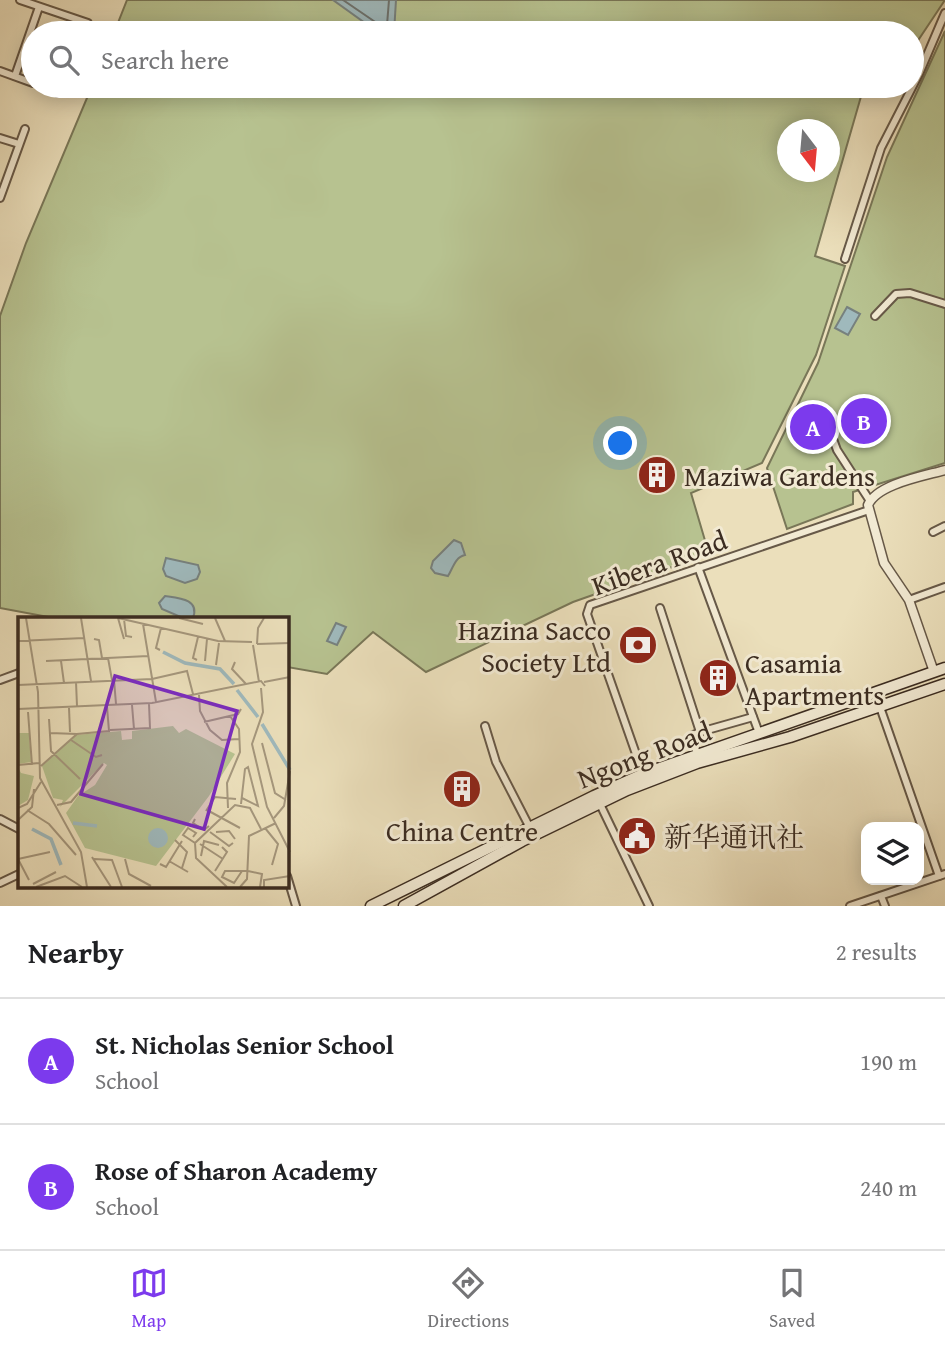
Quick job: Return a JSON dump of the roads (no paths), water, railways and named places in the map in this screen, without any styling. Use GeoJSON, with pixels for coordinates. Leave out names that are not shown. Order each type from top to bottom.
{"type":"FeatureCollection","features":[{"type":"Feature","properties":{"kind":"main road","name":"Ngong Road"},"geometry":{"type":"LineString","coordinates":[[371,906],[643,774],[940,670]]}},
{"type":"Feature","properties":{"kind":"main road","name":"Ngong Road"},"geometry":{"type":"LineString","coordinates":[[404,906],[599,802],[697,764],[841,720],[945,684]]}},
{"type":"Feature","properties":{"kind":"main road"},"geometry":{"type":"LineString","coordinates":[[838,706],[831,714],[836,720],[841,720]]}},
{"type":"Feature","properties":{"kind":"main road"},"geometry":{"type":"LineString","coordinates":[[382,900],[393,902],[395,906]]}},
{"type":"Feature","properties":{"kind":"street"},"geometry":{"type":"LineString","coordinates":[[20,0],[82,21]]}},
{"type":"Feature","properties":{"kind":"street"},"geometry":{"type":"LineString","coordinates":[[34,21],[39,7]]}},
{"type":"Feature","properties":{"kind":"street"},"geometry":{"type":"LineString","coordinates":[[924,62],[945,13]]}},
{"type":"Feature","properties":{"kind":"street"},"geometry":{"type":"LineString","coordinates":[[15,76],[21,59]]}},
{"type":"Feature","properties":{"kind":"street"},"geometry":{"type":"LineString","coordinates":[[0,71],[21,78]]}},
{"type":"Feature","properties":{"kind":"street"},"geometry":{"type":"LineString","coordinates":[[845,259],[881,148],[907,98]]}},
{"type":"Feature","properties":{"kind":"street"},"geometry":{"type":"LineString","coordinates":[[0,198],[25,129]]}},
{"type":"Feature","properties":{"kind":"street"},"geometry":{"type":"LineString","coordinates":[[0,138],[19,144]]}},
{"type":"Feature","properties":{"kind":"street"},"geometry":{"type":"LineString","coordinates":[[875,316],[896,294],[911,293],[945,304]]}},
{"type":"Feature","properties":{"kind":"street"},"geometry":{"type":"LineString","coordinates":[[823,412],[839,453],[869,506],[886,566],[909,600],[940,670]]}},
{"type":"Feature","properties":{"kind":"street"},"geometry":{"type":"LineString","coordinates":[[869,506],[895,485],[945,470]]}},
{"type":"Feature","properties":{"kind":"street","name":"Kibera Road"},"geometry":{"type":"LineString","coordinates":[[643,774],[587,614],[593,602],[869,506]]}},
{"type":"Feature","properties":{"kind":"street"},"geometry":{"type":"LineString","coordinates":[[933,532],[945,526]]}},
{"type":"Feature","properties":{"kind":"street"},"geometry":{"type":"LineString","coordinates":[[698,567],[759,733]]}},
{"type":"Feature","properties":{"kind":"street"},"geometry":{"type":"LineString","coordinates":[[909,600],[945,587]]}},
{"type":"Feature","properties":{"kind":"street"},"geometry":{"type":"LineString","coordinates":[[660,608],[700,732]]}},
{"type":"Feature","properties":{"kind":"street"},"geometry":{"type":"LineString","coordinates":[[0,680],[18,673]]}},
{"type":"Feature","properties":{"kind":"street"},"geometry":{"type":"LineString","coordinates":[[850,906],[942,875],[930,855],[880,707]]}},
{"type":"Feature","properties":{"kind":"street"},"geometry":{"type":"LineString","coordinates":[[698,756],[691,736],[753,717]]}},
{"type":"Feature","properties":{"kind":"street"},"geometry":{"type":"LineString","coordinates":[[485,726],[496,762],[530,828]]}},
{"type":"Feature","properties":{"kind":"street"},"geometry":{"type":"LineString","coordinates":[[599,802],[649,906]]}},
{"type":"Feature","properties":{"kind":"street"},"geometry":{"type":"LineString","coordinates":[[0,819],[18,828]]}},
{"type":"Feature","properties":{"kind":"street"},"geometry":{"type":"LineString","coordinates":[[0,883],[18,874]]}},
{"type":"Feature","properties":{"kind":"street"},"geometry":{"type":"LineString","coordinates":[[289,883],[296,906]]}},
{"type":"Feature","properties":{"kind":"street"},"geometry":{"type":"LineString","coordinates":[[881,896],[885,906]]}},
{"type":"Feature","properties":{"kind":"water"},"geometry":{"type":"Polygon","coordinates":[[[333,0],[396,0],[395,21],[362,21],[333,0]]]}},
{"type":"Feature","properties":{"kind":"water"},"geometry":{"type":"Polygon","coordinates":[[[847,307],[860,314],[848,335],[835,328],[847,307]]]}},
{"type":"Feature","properties":{"kind":"water"},"geometry":{"type":"Polygon","coordinates":[[[454,540],[461,543],[465,555],[457,560],[448,576],[435,573],[431,568],[433,561],[454,540]]]}},
{"type":"Feature","properties":{"kind":"water"},"geometry":{"type":"Polygon","coordinates":[[[166,558],[198,565],[200,572],[197,579],[185,583],[166,576],[163,569],[166,558]]]}},
{"type":"Feature","properties":{"kind":"water"},"geometry":{"type":"Polygon","coordinates":[[[165,596],[187,601],[194,607],[193,617],[181,617],[162,609],[159,603],[165,596]]]}},
{"type":"Feature","properties":{"kind":"water"},"geometry":{"type":"Polygon","coordinates":[[[336,623],[346,627],[337,645],[327,641],[336,623]]]}},
{"type":"Feature","properties":{"kind":"place","name":"Rose of Sharon Academy"},"geometry":{"type":"Point","coordinates":[864,421]}},
{"type":"Feature","properties":{"kind":"place","name":"St. Nicholas Senior School"},"geometry":{"type":"Point","coordinates":[813,427]}},
{"type":"Feature","properties":{"kind":"place","name":"Maziwa Gardens"},"geometry":{"type":"Point","coordinates":[657,475]}},
{"type":"Feature","properties":{"kind":"place","name":"Hazina Sacco Society Ltd"},"geometry":{"type":"Point","coordinates":[638,645]}},
{"type":"Feature","properties":{"kind":"place","name":"Casamia Apartments"},"geometry":{"type":"Point","coordinates":[718,678]}},
{"type":"Feature","properties":{"kind":"place","name":"China Centre"},"geometry":{"type":"Point","coordinates":[462,789]}},
{"type":"Feature","properties":{"kind":"place","name":"新华通讯社"},"geometry":{"type":"Point","coordinates":[637,836]}}]}
